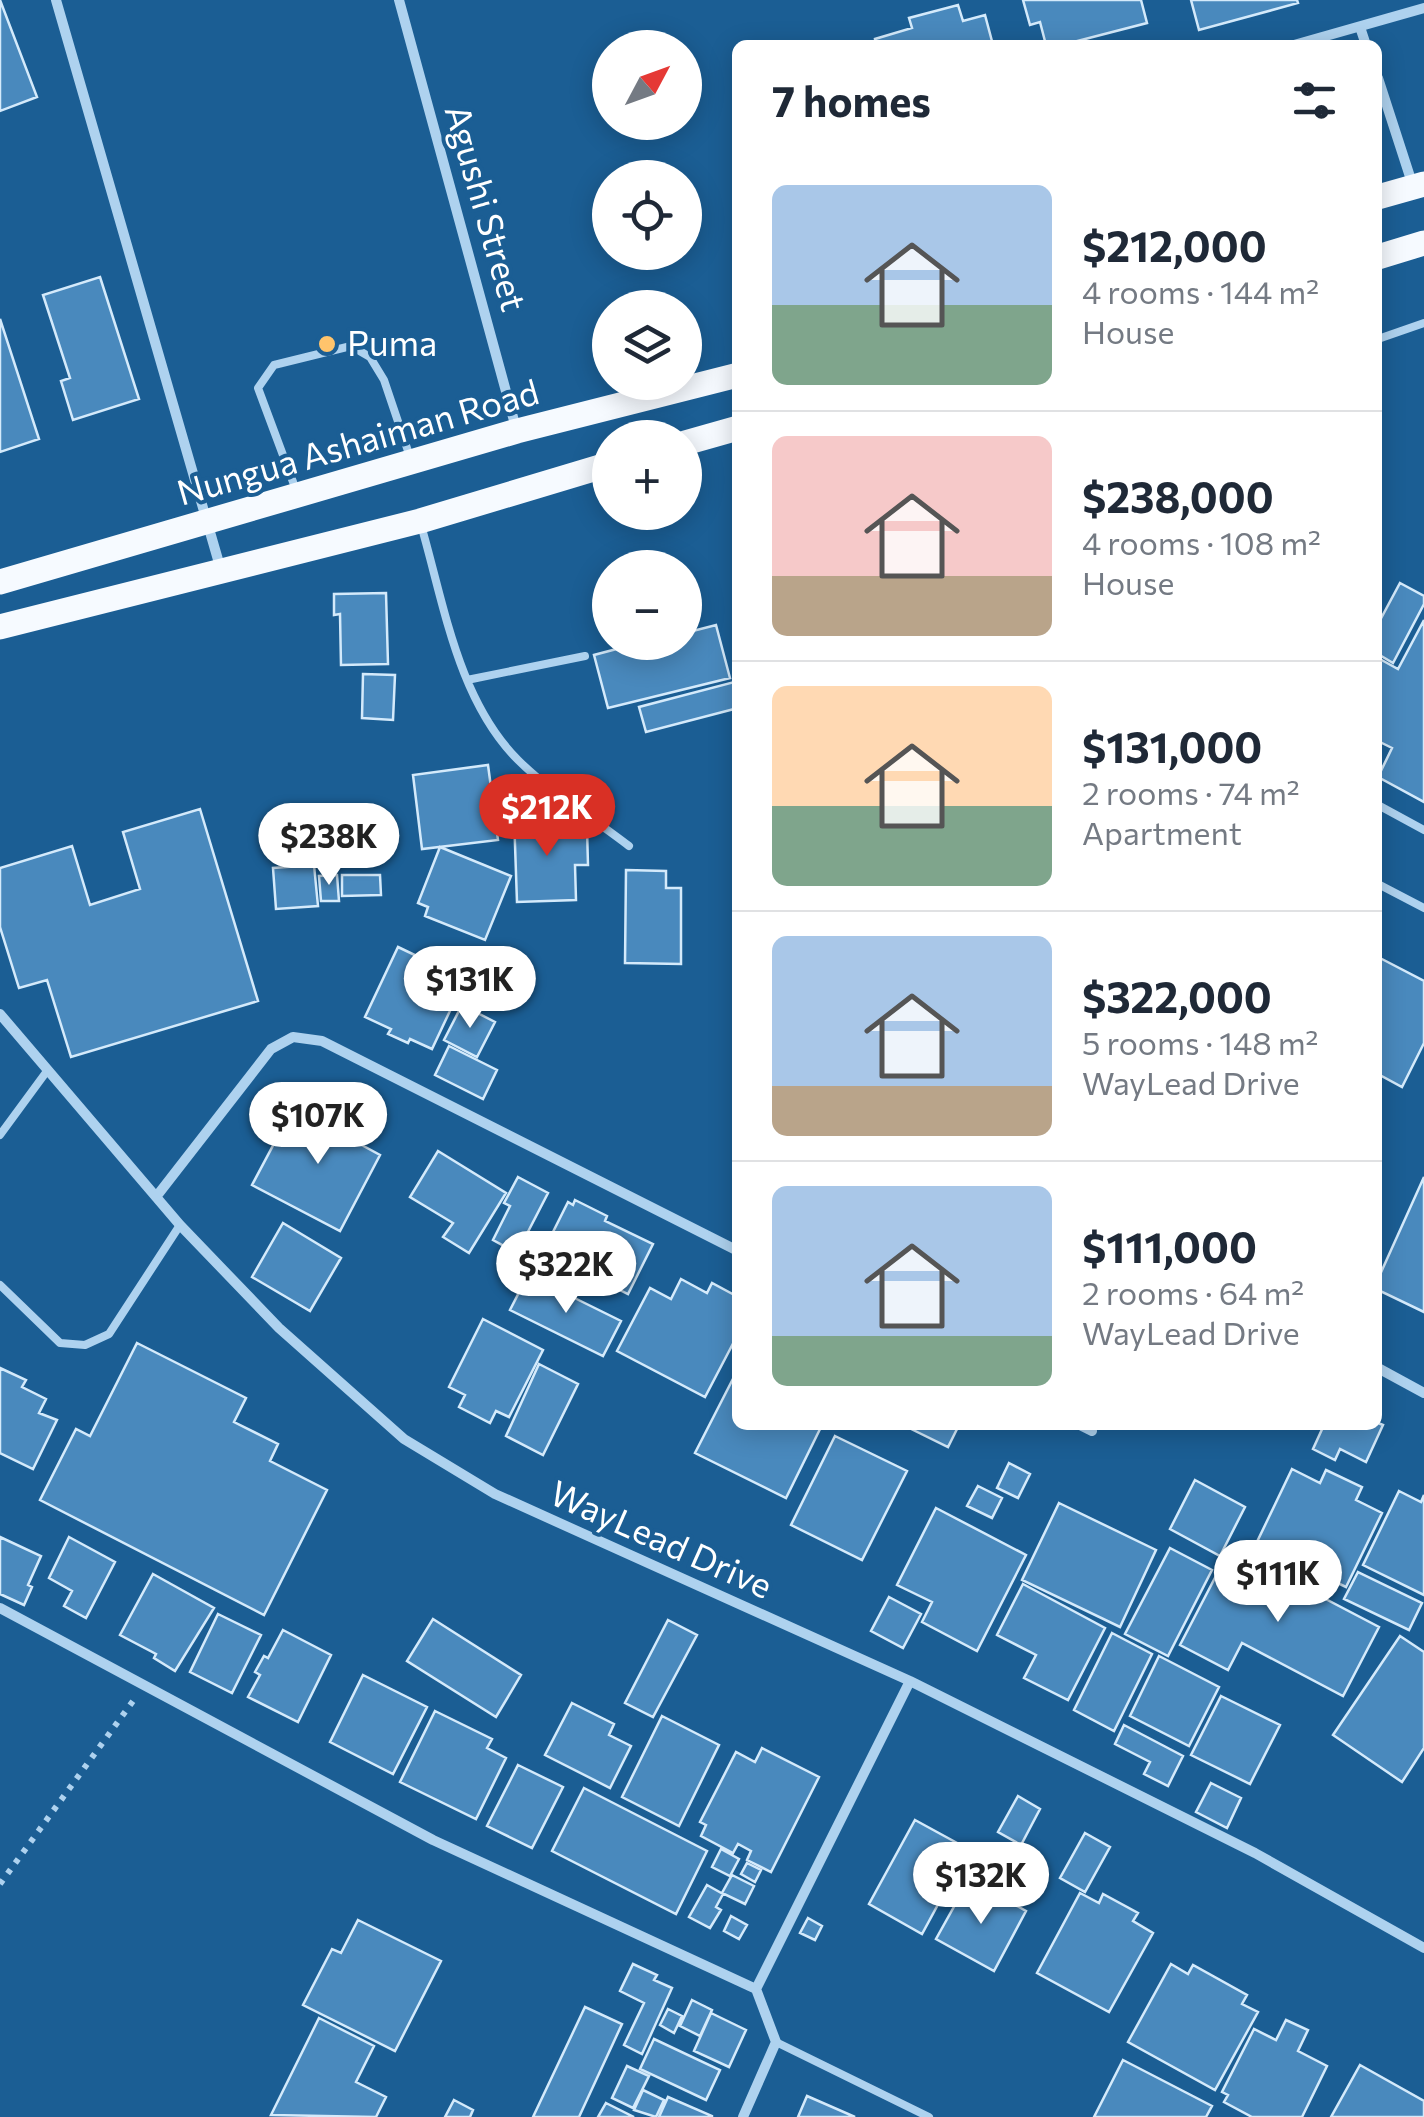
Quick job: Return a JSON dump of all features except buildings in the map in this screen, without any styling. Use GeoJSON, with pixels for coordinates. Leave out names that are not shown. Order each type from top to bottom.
{"type":"FeatureCollection","features":[{"type":"Feature","properties":{"kind":"main road"},"geometry":{"type":"LineString","coordinates":[[1382,196],[1419,186]]}},
{"type":"Feature","properties":{"kind":"main road"},"geometry":{"type":"LineString","coordinates":[[1382,256],[1424,242]]}},
{"type":"Feature","properties":{"kind":"main road","name":"Nungua Ashaiman Road"},"geometry":{"type":"LineString","coordinates":[[0,582],[412,460],[732,377]]}},
{"type":"Feature","properties":{"kind":"main road"},"geometry":{"type":"LineString","coordinates":[[702,438],[732,430]]}},
{"type":"Feature","properties":{"kind":"main road"},"geometry":{"type":"LineString","coordinates":[[0,628],[420,521],[592,469]]}},
{"type":"Feature","properties":{"kind":"street"},"geometry":{"type":"LineString","coordinates":[[56,0],[221,570]]}},
{"type":"Feature","properties":{"kind":"street","name":"Agushi Street"},"geometry":{"type":"LineString","coordinates":[[399,0],[517,431]]}},
{"type":"Feature","properties":{"kind":"street"},"geometry":{"type":"LineString","coordinates":[[1311,40],[1424,8]]}},
{"type":"Feature","properties":{"kind":"street"},"geometry":{"type":"LineString","coordinates":[[1360,26],[1364,40]]}},
{"type":"Feature","properties":{"kind":"street"},"geometry":{"type":"LineString","coordinates":[[1382,89],[1419,186]]}},
{"type":"Feature","properties":{"kind":"street","name":"WayLead Drive"},"geometry":{"type":"LineString","coordinates":[[0,1014],[180,1225],[280,1328],[404,1439],[495,1494],[910,1681],[1255,1852],[1424,1948]]}},
{"type":"Feature","properties":{"kind":"street"},"geometry":{"type":"LineString","coordinates":[[156,1196],[271,1049],[293,1038],[322,1041],[732,1248]]}},
{"type":"Feature","properties":{"kind":"street"},"geometry":{"type":"LineString","coordinates":[[1382,1370],[1424,1393]]}},
{"type":"Feature","properties":{"kind":"street"},"geometry":{"type":"LineString","coordinates":[[0,1608],[434,1840],[756,1989],[776,2042],[743,2117]]}},
{"type":"Feature","properties":{"kind":"street"},"geometry":{"type":"LineString","coordinates":[[756,1989],[910,1681]]}},
{"type":"Feature","properties":{"kind":"lane"},"geometry":{"type":"LineString","coordinates":[[1382,338],[1424,323]]}},
{"type":"Feature","properties":{"kind":"lane"},"geometry":{"type":"LineString","coordinates":[[298,494],[258,388],[274,365],[351,346],[370,357],[384,380],[412,460]]}},
{"type":"Feature","properties":{"kind":"lane"},"geometry":{"type":"LineString","coordinates":[[420,521],[466,680],[499,737],[519,761],[629,846]]}},
{"type":"Feature","properties":{"kind":"lane"},"geometry":{"type":"LineString","coordinates":[[466,680],[585,656]]}},
{"type":"Feature","properties":{"kind":"lane"},"geometry":{"type":"LineString","coordinates":[[1382,807],[1424,830]]}},
{"type":"Feature","properties":{"kind":"lane"},"geometry":{"type":"LineString","coordinates":[[1382,886],[1424,908]]}},
{"type":"Feature","properties":{"kind":"lane"},"geometry":{"type":"LineString","coordinates":[[0,1135],[47,1071]]}},
{"type":"Feature","properties":{"kind":"lane"},"geometry":{"type":"LineString","coordinates":[[0,1285],[60,1344],[85,1345],[109,1334],[180,1225]]}},
{"type":"Feature","properties":{"kind":"lane"},"geometry":{"type":"LineString","coordinates":[[776,2042],[929,2117]]}},
{"type":"Feature","properties":{"kind":"path"},"geometry":{"type":"LineString","coordinates":[[0,1884],[145,1683]]}},
{"type":"Feature","properties":{"kind":"place","name":"Puma"},"geometry":{"type":"Point","coordinates":[327,344]}}]}
